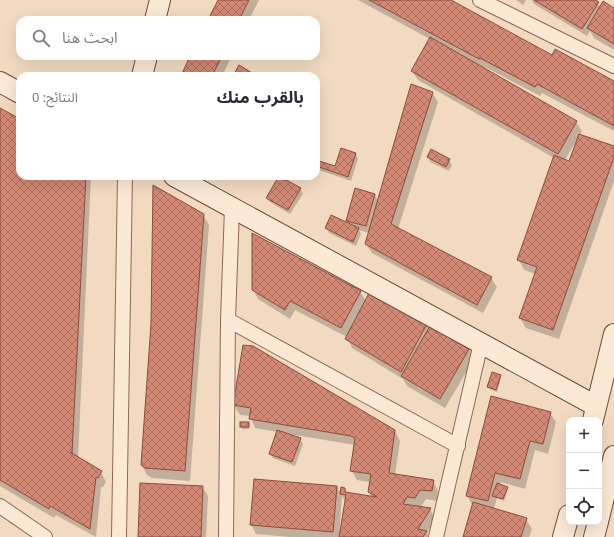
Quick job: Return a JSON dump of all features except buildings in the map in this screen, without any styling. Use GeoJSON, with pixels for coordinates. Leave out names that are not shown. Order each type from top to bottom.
{"type":"FeatureCollection","features":[{"type":"Feature","properties":{"kind":"street"},"geometry":{"type":"LineString","coordinates":[[157,16],[160,0]]}},
{"type":"Feature","properties":{"kind":"street"},"geometry":{"type":"LineString","coordinates":[[480,0],[614,66]]}},
{"type":"Feature","properties":{"kind":"street"},"geometry":{"type":"LineString","coordinates":[[143,72],[146,60]]}},
{"type":"Feature","properties":{"kind":"street"},"geometry":{"type":"LineString","coordinates":[[0,82],[16,91]]}},
{"type":"Feature","properties":{"kind":"street"},"geometry":{"type":"LineString","coordinates":[[119,537],[125,180]]}},
{"type":"Feature","properties":{"kind":"street"},"geometry":{"type":"LineString","coordinates":[[181,180],[481,343],[595,413],[614,334]]}},
{"type":"Feature","properties":{"kind":"street"},"geometry":{"type":"LineString","coordinates":[[226,537],[228,320],[232,208]]}},
{"type":"Feature","properties":{"kind":"street"},"geometry":{"type":"LineString","coordinates":[[228,320],[458,446]]}},
{"type":"Feature","properties":{"kind":"street"},"geometry":{"type":"LineString","coordinates":[[436,537],[481,343]]}},
{"type":"Feature","properties":{"kind":"street"},"geometry":{"type":"LineString","coordinates":[[602,506],[614,456]]}},
{"type":"Feature","properties":{"kind":"street"},"geometry":{"type":"LineString","coordinates":[[0,506],[45,537]]}},
{"type":"Feature","properties":{"kind":"street"},"geometry":{"type":"LineString","coordinates":[[563,537],[566,525]]}},
{"type":"Feature","properties":{"kind":"street"},"geometry":{"type":"LineString","coordinates":[[594,537],[597,525]]}}]}
